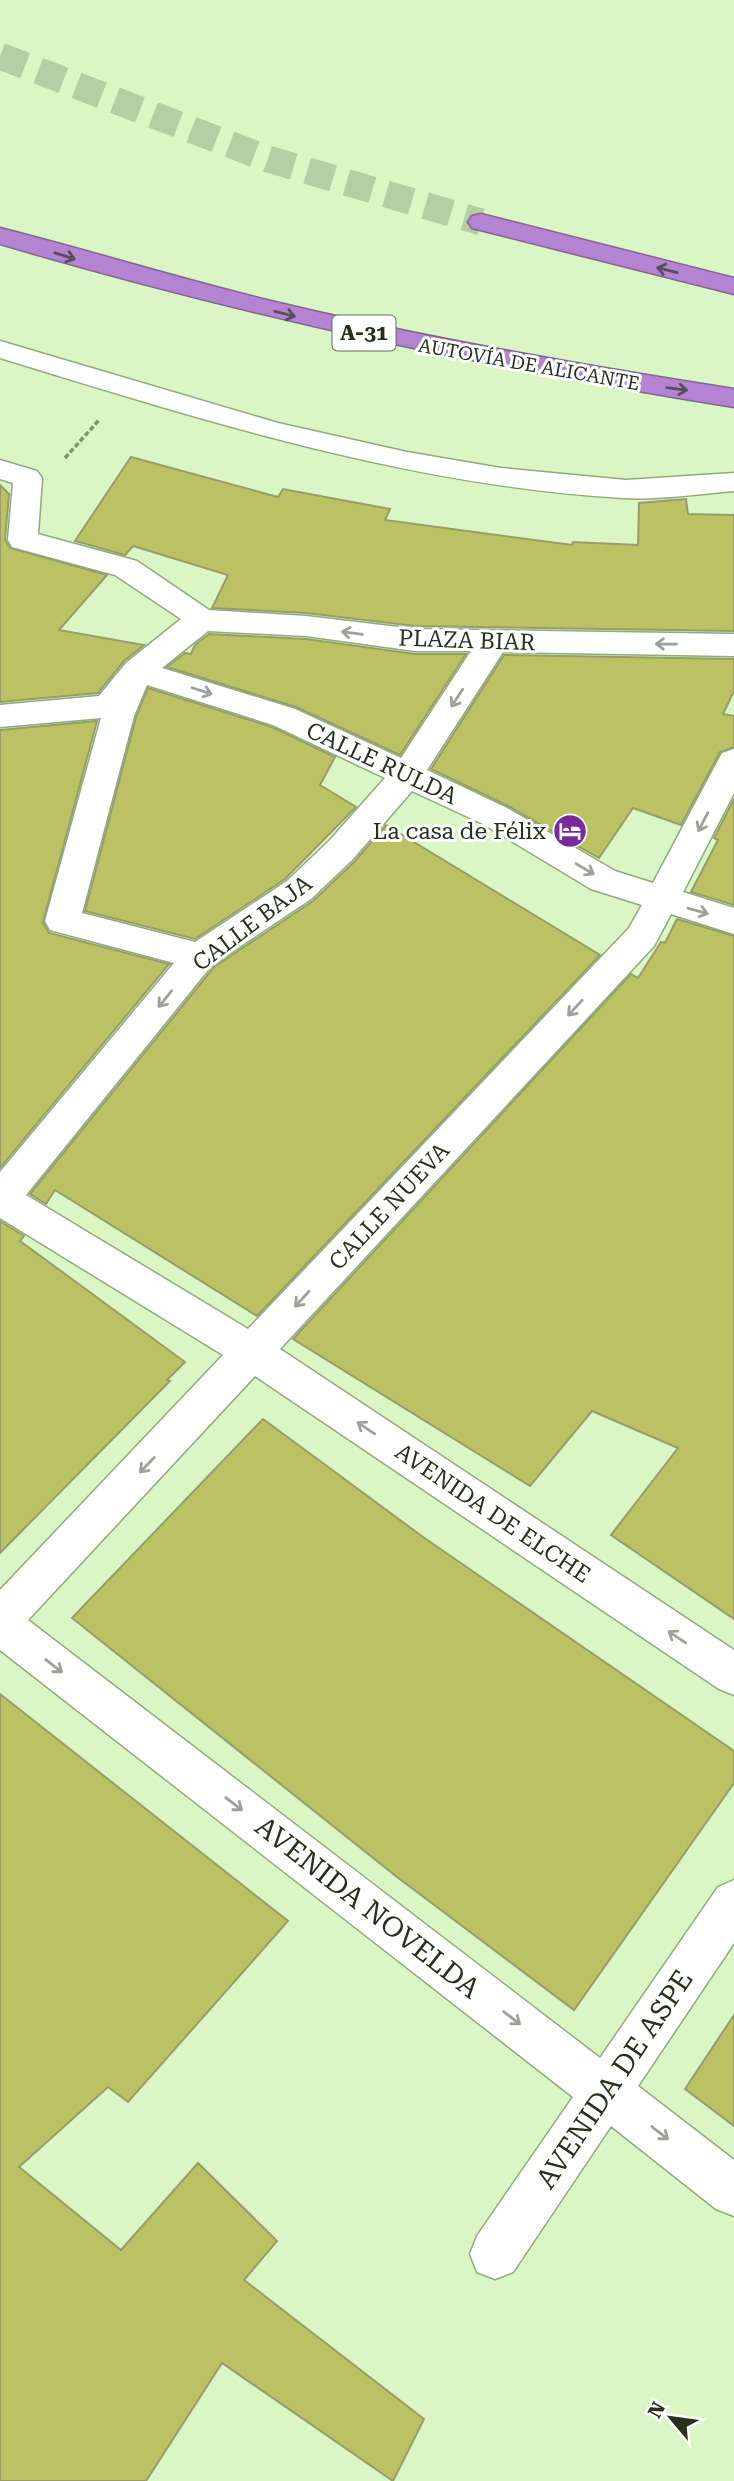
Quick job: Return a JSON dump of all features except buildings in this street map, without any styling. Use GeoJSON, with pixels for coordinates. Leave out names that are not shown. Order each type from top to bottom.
{"type":"FeatureCollection","features":[{"type":"Feature","properties":{"kind":"highway"},"geometry":{"type":"LineString","coordinates":[[481,222],[734,286]]}},
{"type":"Feature","properties":{"kind":"highway","name":"AUTOVÍA DE ALICANTE"},"geometry":{"type":"LineString","coordinates":[[0,236],[136,277],[370,334],[606,379],[734,398]]}},
{"type":"Feature","properties":{"kind":"street"},"geometry":{"type":"LineString","coordinates":[[0,349],[272,431],[501,477],[626,489],[734,482]]}},
{"type":"Feature","properties":{"kind":"street"},"geometry":{"type":"LineString","coordinates":[[0,469],[27,478],[30,498],[22,520],[23,540],[126,568],[188,608],[201,620],[137,671],[108,706],[0,716]]}},
{"type":"Feature","properties":{"kind":"street","name":"PLAZA BIAR"},"geometry":{"type":"LineString","coordinates":[[201,620],[306,626],[415,640],[734,645]]}},
{"type":"Feature","properties":{"kind":"street","name":"CALLE BAJA"},"geometry":{"type":"LineString","coordinates":[[252,1352],[1,1201],[26,1165],[200,956],[299,890],[341,850],[408,774],[494,641]]}},
{"type":"Feature","properties":{"kind":"street"},"geometry":{"type":"LineString","coordinates":[[137,671],[118,716],[62,921],[200,956]]}},
{"type":"Feature","properties":{"kind":"street","name":"CALLE RULDA"},"geometry":{"type":"LineString","coordinates":[[137,671],[284,717],[495,816],[603,880],[662,901],[734,921]]}},
{"type":"Feature","properties":{"kind":"street","name":"CALLE NUEVA"},"geometry":{"type":"LineString","coordinates":[[0,1622],[642,937],[734,761]]}},
{"type":"Feature","properties":{"kind":"street","name":"AVENIDA DE ELCHE"},"geometry":{"type":"LineString","coordinates":[[252,1352],[734,1675]]}},
{"type":"Feature","properties":{"kind":"street","name":"AVENIDA NOVELDA"},"geometry":{"type":"LineString","coordinates":[[0,1622],[734,2191]]}},
{"type":"Feature","properties":{"kind":"street","name":"AVENIDA DE ASPE"},"geometry":{"type":"LineString","coordinates":[[495,2253],[734,1903]]}},
{"type":"Feature","properties":{"kind":"path"},"geometry":{"type":"LineString","coordinates":[[30,498],[126,389]]}},
{"type":"Feature","properties":{"kind":"tunnel"},"geometry":{"type":"LineString","coordinates":[[0,56],[268,159],[481,222]]}},
{"type":"Feature","properties":{"kind":"place","name":"La casa de Félix"},"geometry":{"type":"Point","coordinates":[570,831]}}]}
